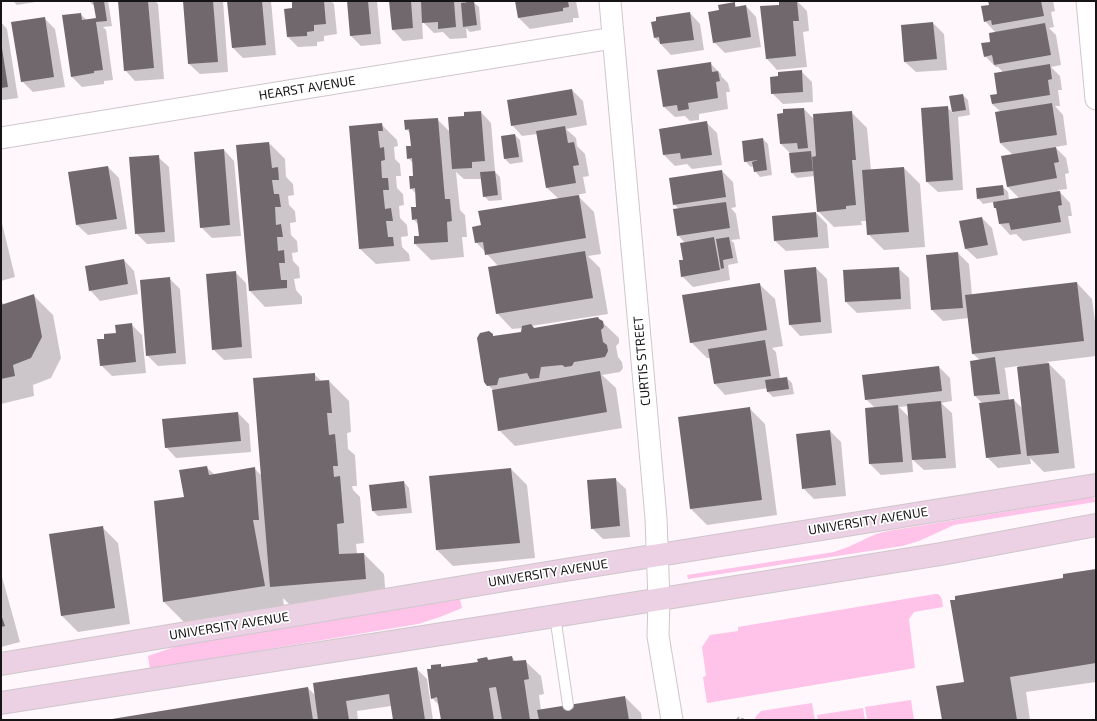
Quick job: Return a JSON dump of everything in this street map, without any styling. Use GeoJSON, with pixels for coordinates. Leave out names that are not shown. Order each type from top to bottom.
{"type":"FeatureCollection","features":[{"type":"Feature","properties":{"kind":"main road","name":"UNIVERSITY AVENUE"},"geometry":{"type":"LineString","coordinates":[[1,664],[658,555],[1096,485]]}},
{"type":"Feature","properties":{"kind":"main road"},"geometry":{"type":"LineString","coordinates":[[1,703],[659,600],[942,554],[1096,526]]}},
{"type":"Feature","properties":{"kind":"street","name":"CURTIS STREET"},"geometry":{"type":"LineString","coordinates":[[610,1],[656,518],[659,600],[658,636],[672,720]]}},
{"type":"Feature","properties":{"kind":"street"},"geometry":{"type":"LineString","coordinates":[[1087,1],[1096,99]]}},
{"type":"Feature","properties":{"kind":"street","name":"HEARST AVENUE"},"geometry":{"type":"LineString","coordinates":[[1,138],[613,38]]}},
{"type":"Feature","properties":{"kind":"lane"},"geometry":{"type":"LineString","coordinates":[[555,616],[568,705]]}},
{"type":"Feature","properties":{"kind":"path"},"geometry":{"type":"LineString","coordinates":[[737,720],[739,718],[744,720]]}},
{"type":"Feature","properties":{"kind":"shaded area"},"geometry":{"type":"Polygon","coordinates":[[[1094,497],[1095,502],[954,525],[919,541],[902,546],[688,579],[687,575],[834,552],[876,534],[888,531],[1094,497]]]}},
{"type":"Feature","properties":{"kind":"shaded area"},"geometry":{"type":"Polygon","coordinates":[[[938,594],[941,597],[943,607],[914,612],[909,619],[915,668],[707,703],[703,677],[706,676],[702,647],[710,635],[738,631],[738,627],[938,594]]]}},
{"type":"Feature","properties":{"kind":"shaded area"},"geometry":{"type":"Polygon","coordinates":[[[460,599],[462,608],[418,624],[150,669],[148,656],[177,646],[460,599]]]}},
{"type":"Feature","properties":{"kind":"shaded area"},"geometry":{"type":"Polygon","coordinates":[[[911,700],[914,720],[867,720],[865,707],[911,700]]]}},
{"type":"Feature","properties":{"kind":"shaded area"},"geometry":{"type":"Polygon","coordinates":[[[812,703],[815,720],[755,720],[756,716],[761,711],[812,703]]]}},
{"type":"Feature","properties":{"kind":"shaded area"},"geometry":{"type":"Polygon","coordinates":[[[863,708],[865,720],[818,720],[817,715],[863,708]]]}},
{"type":"Feature","properties":{"kind":"building"},"geometry":{"type":"Polygon","coordinates":[[[93,1],[104,1],[107,21],[96,22],[103,70],[71,77],[62,15],[81,13],[82,20],[96,18],[93,1]]]}},
{"type":"Feature","properties":{"kind":"building"},"geometry":{"type":"Polygon","coordinates":[[[118,1],[148,1],[154,68],[124,71],[118,1]]]}},
{"type":"Feature","properties":{"kind":"building"},"geometry":{"type":"Polygon","coordinates":[[[183,1],[213,1],[218,62],[188,64],[183,1]]]}},
{"type":"Feature","properties":{"kind":"building"},"geometry":{"type":"Polygon","coordinates":[[[227,1],[262,1],[266,45],[232,48],[227,1]]]}},
{"type":"Feature","properties":{"kind":"building"},"geometry":{"type":"Polygon","coordinates":[[[324,1],[326,24],[314,25],[314,31],[307,32],[307,36],[287,37],[284,9],[292,8],[292,2],[324,1]]]}},
{"type":"Feature","properties":{"kind":"building"},"geometry":{"type":"Polygon","coordinates":[[[347,1],[368,1],[371,34],[350,36],[347,1]]]}},
{"type":"Feature","properties":{"kind":"building"},"geometry":{"type":"Polygon","coordinates":[[[389,1],[411,1],[413,28],[392,30],[389,1]]]}},
{"type":"Feature","properties":{"kind":"building"},"geometry":{"type":"Polygon","coordinates":[[[421,1],[454,1],[456,27],[438,29],[438,22],[422,23],[421,1]]]}},
{"type":"Feature","properties":{"kind":"building"},"geometry":{"type":"Polygon","coordinates":[[[474,1],[477,25],[463,27],[461,3],[474,1]]]}},
{"type":"Feature","properties":{"kind":"building"},"geometry":{"type":"Polygon","coordinates":[[[515,1],[568,1],[569,7],[563,8],[563,11],[518,18],[515,1]]]}},
{"type":"Feature","properties":{"kind":"building"},"geometry":{"type":"Polygon","coordinates":[[[779,1],[797,1],[799,21],[793,21],[796,56],[766,59],[760,6],[779,5],[779,1]]]}},
{"type":"Feature","properties":{"kind":"building"},"geometry":{"type":"Polygon","coordinates":[[[988,1],[1041,1],[1044,16],[992,25],[991,20],[984,22],[981,6],[989,5],[988,1]]]}},
{"type":"Feature","properties":{"kind":"building"},"geometry":{"type":"Polygon","coordinates":[[[735,2],[735,7],[746,5],[751,37],[713,43],[708,12],[719,10],[718,5],[735,2]]]}},
{"type":"Feature","properties":{"kind":"building"},"geometry":{"type":"Polygon","coordinates":[[[690,12],[694,40],[660,44],[659,37],[654,38],[651,22],[656,21],[656,17],[690,12]]]}},
{"type":"Feature","properties":{"kind":"building"},"geometry":{"type":"Polygon","coordinates":[[[45,17],[54,77],[21,82],[11,22],[45,17]]]}},
{"type":"Feature","properties":{"kind":"building"},"geometry":{"type":"Polygon","coordinates":[[[933,22],[937,59],[904,62],[901,25],[933,22]]]}},
{"type":"Feature","properties":{"kind":"building"},"geometry":{"type":"Polygon","coordinates":[[[1045,23],[1051,55],[994,65],[992,55],[984,57],[981,43],[990,42],[989,33],[1045,23]]]}},
{"type":"Feature","properties":{"kind":"building"},"geometry":{"type":"Polygon","coordinates":[[[1,48],[8,87],[1,88],[1,48]]]}},
{"type":"Feature","properties":{"kind":"building"},"geometry":{"type":"Polygon","coordinates":[[[711,62],[712,72],[718,71],[720,81],[716,82],[718,98],[688,103],[689,109],[678,111],[677,105],[663,107],[657,70],[711,62]]]}},
{"type":"Feature","properties":{"kind":"building"},"geometry":{"type":"Polygon","coordinates":[[[1050,64],[1052,79],[1048,80],[1050,95],[992,104],[990,95],[997,94],[994,73],[1050,64]]]}},
{"type":"Feature","properties":{"kind":"building"},"geometry":{"type":"Polygon","coordinates":[[[802,70],[803,92],[771,94],[770,77],[778,76],[778,72],[802,70]]]}},
{"type":"Feature","properties":{"kind":"building"},"geometry":{"type":"Polygon","coordinates":[[[572,89],[577,115],[511,126],[507,100],[572,89]]]}},
{"type":"Feature","properties":{"kind":"building"},"geometry":{"type":"Polygon","coordinates":[[[963,94],[966,110],[952,112],[949,96],[963,94]]]}},
{"type":"Feature","properties":{"kind":"building"},"geometry":{"type":"Polygon","coordinates":[[[1052,103],[1057,135],[1000,143],[995,112],[1052,103]]]}},
{"type":"Feature","properties":{"kind":"building"},"geometry":{"type":"Polygon","coordinates":[[[948,106],[953,180],[926,182],[921,108],[948,106]]]}},
{"type":"Feature","properties":{"kind":"building"},"geometry":{"type":"Polygon","coordinates":[[[804,108],[808,148],[798,149],[797,143],[780,144],[777,114],[783,113],[783,109],[804,108]]]}},
{"type":"Feature","properties":{"kind":"building"},"geometry":{"type":"Polygon","coordinates":[[[481,111],[485,161],[472,162],[472,168],[452,169],[448,117],[464,116],[464,112],[481,111]]]}},
{"type":"Feature","properties":{"kind":"building"},"geometry":{"type":"Polygon","coordinates":[[[852,111],[856,160],[852,160],[856,205],[846,206],[846,209],[817,212],[812,157],[816,156],[813,114],[852,111]]]}},
{"type":"Feature","properties":{"kind":"building"},"geometry":{"type":"Polygon","coordinates":[[[438,118],[445,199],[450,199],[452,221],[447,222],[448,242],[414,244],[414,236],[419,236],[417,219],[412,220],[411,207],[416,207],[415,188],[410,189],[409,176],[413,176],[412,158],[407,159],[406,146],[411,146],[409,129],[405,130],[404,120],[438,118]]]}},
{"type":"Feature","properties":{"kind":"building"},"geometry":{"type":"Polygon","coordinates":[[[707,121],[712,155],[681,159],[680,153],[663,155],[659,129],[707,121]]]}},
{"type":"Feature","properties":{"kind":"building"},"geometry":{"type":"Polygon","coordinates":[[[382,123],[383,131],[378,131],[380,148],[384,147],[385,160],[381,161],[382,178],[388,178],[389,190],[383,190],[385,209],[391,208],[393,221],[386,221],[388,237],[393,237],[394,246],[359,249],[349,126],[382,123]]]}},
{"type":"Feature","properties":{"kind":"building"},"geometry":{"type":"Polygon","coordinates":[[[565,126],[568,143],[574,142],[579,165],[573,166],[576,183],[546,188],[536,131],[565,126]]]}},
{"type":"Feature","properties":{"kind":"building"},"geometry":{"type":"Polygon","coordinates":[[[515,134],[519,157],[504,159],[501,136],[515,134]]]}},
{"type":"Feature","properties":{"kind":"building"},"geometry":{"type":"Polygon","coordinates":[[[763,138],[767,170],[754,172],[752,162],[758,160],[744,162],[742,141],[763,138]]]}},
{"type":"Feature","properties":{"kind":"building"},"geometry":{"type":"Polygon","coordinates":[[[269,142],[272,168],[278,167],[279,180],[272,180],[274,194],[279,194],[281,207],[275,207],[276,225],[281,224],[283,237],[277,237],[278,251],[284,250],[285,263],[279,263],[281,280],[287,280],[287,288],[249,291],[236,145],[269,142]]]}},
{"type":"Feature","properties":{"kind":"building"},"geometry":{"type":"Polygon","coordinates":[[[1056,147],[1059,162],[1054,163],[1057,178],[1007,187],[1001,156],[1056,147]]]}},
{"type":"Feature","properties":{"kind":"building"},"geometry":{"type":"Polygon","coordinates":[[[224,149],[230,225],[200,228],[194,152],[224,149]]]}},
{"type":"Feature","properties":{"kind":"building"},"geometry":{"type":"Polygon","coordinates":[[[811,151],[813,171],[791,173],[789,153],[811,151]]]}},
{"type":"Feature","properties":{"kind":"building"},"geometry":{"type":"Polygon","coordinates":[[[159,155],[165,232],[135,234],[129,157],[159,155]]]}},
{"type":"Feature","properties":{"kind":"building"},"geometry":{"type":"Polygon","coordinates":[[[108,166],[117,219],[76,225],[68,172],[108,166]]]}},
{"type":"Feature","properties":{"kind":"building"},"geometry":{"type":"Polygon","coordinates":[[[904,167],[909,232],[867,235],[862,170],[904,167]]]}},
{"type":"Feature","properties":{"kind":"building"},"geometry":{"type":"Polygon","coordinates":[[[722,170],[726,197],[673,205],[669,178],[722,170]]]}},
{"type":"Feature","properties":{"kind":"building"},"geometry":{"type":"Polygon","coordinates":[[[495,171],[498,195],[483,197],[480,172],[495,171]]]}},
{"type":"Feature","properties":{"kind":"building"},"geometry":{"type":"Polygon","coordinates":[[[1003,185],[1004,195],[977,199],[976,188],[1003,185]]]}},
{"type":"Feature","properties":{"kind":"building"},"geometry":{"type":"Polygon","coordinates":[[[1060,191],[1062,205],[1058,206],[1061,222],[1011,230],[1009,223],[999,224],[996,208],[994,208],[993,202],[1060,191]]]}},
{"type":"Feature","properties":{"kind":"building"},"geometry":{"type":"Polygon","coordinates":[[[579,195],[586,238],[485,255],[483,242],[475,243],[472,227],[481,225],[478,211],[579,195]]]}},
{"type":"Feature","properties":{"kind":"building"},"geometry":{"type":"Polygon","coordinates":[[[726,202],[730,228],[677,236],[673,209],[726,202]]]}},
{"type":"Feature","properties":{"kind":"building"},"geometry":{"type":"Polygon","coordinates":[[[816,212],[818,237],[774,241],[772,216],[816,212]]]}},
{"type":"Feature","properties":{"kind":"building"},"geometry":{"type":"Polygon","coordinates":[[[982,217],[988,245],[965,249],[959,221],[982,217]]]}},
{"type":"Feature","properties":{"kind":"building"},"geometry":{"type":"Polygon","coordinates":[[[714,237],[720,270],[681,277],[679,260],[683,260],[680,243],[714,237]]]}},
{"type":"Feature","properties":{"kind":"building"},"geometry":{"type":"Polygon","coordinates":[[[729,237],[733,258],[723,260],[724,268],[721,269],[716,239],[729,237]]]}},
{"type":"Feature","properties":{"kind":"building"},"geometry":{"type":"Polygon","coordinates":[[[585,251],[593,298],[496,314],[488,267],[585,251]]]}},
{"type":"Feature","properties":{"kind":"building"},"geometry":{"type":"Polygon","coordinates":[[[958,252],[963,308],[931,310],[926,255],[958,252]]]}},
{"type":"Feature","properties":{"kind":"building"},"geometry":{"type":"Polygon","coordinates":[[[124,259],[128,284],[89,291],[85,266],[124,259]]]}},
{"type":"Feature","properties":{"kind":"building"},"geometry":{"type":"Polygon","coordinates":[[[816,267],[821,322],[789,325],[784,270],[816,267]]]}},
{"type":"Feature","properties":{"kind":"building"},"geometry":{"type":"Polygon","coordinates":[[[899,267],[901,299],[845,302],[843,270],[899,267]]]}},
{"type":"Feature","properties":{"kind":"building"},"geometry":{"type":"Polygon","coordinates":[[[236,271],[242,347],[212,350],[206,274],[236,271]]]}},
{"type":"Feature","properties":{"kind":"building"},"geometry":{"type":"Polygon","coordinates":[[[170,277],[176,353],[146,356],[140,280],[170,277]]]}},
{"type":"Feature","properties":{"kind":"building"},"geometry":{"type":"Polygon","coordinates":[[[1077,282],[1084,341],[972,354],[965,295],[1077,282]]]}},
{"type":"Feature","properties":{"kind":"building"},"geometry":{"type":"Polygon","coordinates":[[[760,283],[767,330],[690,343],[682,295],[760,283]]]}},
{"type":"Feature","properties":{"kind":"building"},"geometry":{"type":"Polygon","coordinates":[[[34,294],[42,337],[31,358],[13,365],[15,376],[1,379],[1,305],[34,294]]]}},
{"type":"Feature","properties":{"kind":"building"},"geometry":{"type":"Polygon","coordinates":[[[598,317],[603,321],[604,327],[601,330],[603,342],[607,345],[608,351],[605,357],[574,362],[572,366],[565,367],[562,365],[541,367],[539,378],[530,379],[527,373],[499,378],[497,385],[487,386],[484,382],[477,338],[480,333],[489,331],[493,334],[493,336],[521,332],[522,326],[531,324],[534,328],[598,317]]]}},
{"type":"Feature","properties":{"kind":"building"},"geometry":{"type":"Polygon","coordinates":[[[132,323],[136,362],[100,366],[97,339],[104,339],[104,334],[116,333],[115,325],[132,323]]]}},
{"type":"Feature","properties":{"kind":"building"},"geometry":{"type":"Polygon","coordinates":[[[765,340],[771,376],[714,384],[708,349],[765,340]]]}},
{"type":"Feature","properties":{"kind":"building"},"geometry":{"type":"Polygon","coordinates":[[[995,357],[1000,394],[974,396],[970,361],[995,357]]]}},
{"type":"Feature","properties":{"kind":"building"},"geometry":{"type":"Polygon","coordinates":[[[1049,363],[1059,453],[1027,456],[1017,367],[1049,363]]]}},
{"type":"Feature","properties":{"kind":"building"},"geometry":{"type":"Polygon","coordinates":[[[939,366],[942,391],[865,400],[862,375],[939,366]]]}},
{"type":"Feature","properties":{"kind":"building"},"geometry":{"type":"Polygon","coordinates":[[[600,371],[607,412],[498,431],[492,390],[600,371]]]}},
{"type":"Feature","properties":{"kind":"building"},"geometry":{"type":"Polygon","coordinates":[[[315,373],[315,381],[329,380],[332,413],[327,413],[329,435],[335,434],[338,466],[333,466],[334,477],[340,476],[344,523],[337,524],[339,554],[364,553],[366,579],[270,587],[253,378],[315,373]]]}},
{"type":"Feature","properties":{"kind":"building"},"geometry":{"type":"Polygon","coordinates":[[[787,377],[789,389],[767,392],[765,380],[787,377]]]}},
{"type":"Feature","properties":{"kind":"building"},"geometry":{"type":"Polygon","coordinates":[[[1014,399],[1021,454],[986,458],[979,403],[1014,399]]]}},
{"type":"Feature","properties":{"kind":"building"},"geometry":{"type":"Polygon","coordinates":[[[941,401],[946,458],[912,460],[907,404],[941,401]]]}},
{"type":"Feature","properties":{"kind":"building"},"geometry":{"type":"Polygon","coordinates":[[[898,405],[903,462],[869,464],[865,408],[898,405]]]}},
{"type":"Feature","properties":{"kind":"building"},"geometry":{"type":"Polygon","coordinates":[[[750,407],[762,500],[690,509],[678,417],[750,407]]]}},
{"type":"Feature","properties":{"kind":"building"},"geometry":{"type":"Polygon","coordinates":[[[238,412],[241,441],[165,448],[162,419],[238,412]]]}},
{"type":"Feature","properties":{"kind":"building"},"geometry":{"type":"Polygon","coordinates":[[[830,430],[836,485],[802,489],[796,434],[830,430]]]}},
{"type":"Feature","properties":{"kind":"building"},"geometry":{"type":"Polygon","coordinates":[[[207,466],[209,475],[255,467],[259,520],[253,520],[265,586],[163,602],[154,501],[184,497],[179,470],[207,466]]]}},
{"type":"Feature","properties":{"kind":"building"},"geometry":{"type":"Polygon","coordinates":[[[511,468],[520,543],[436,550],[429,476],[511,468]]]}},
{"type":"Feature","properties":{"kind":"building"},"geometry":{"type":"Polygon","coordinates":[[[616,478],[620,526],[591,529],[587,480],[616,478]]]}},
{"type":"Feature","properties":{"kind":"building"},"geometry":{"type":"Polygon","coordinates":[[[404,481],[407,508],[372,511],[369,485],[404,481]]]}},
{"type":"Feature","properties":{"kind":"building"},"geometry":{"type":"Polygon","coordinates":[[[103,526],[115,608],[61,616],[49,534],[103,526]]]}},
{"type":"Feature","properties":{"kind":"building"},"geometry":{"type":"Polygon","coordinates":[[[1096,569],[1096,663],[1010,677],[1017,720],[942,720],[936,686],[964,682],[950,600],[955,600],[955,596],[1063,578],[1063,574],[1096,569]]]}},
{"type":"Feature","properties":{"kind":"building"},"geometry":{"type":"Polygon","coordinates":[[[1,614],[5,626],[1,627],[1,614]]]}},
{"type":"Feature","properties":{"kind":"building"},"geometry":{"type":"Polygon","coordinates":[[[512,656],[513,661],[526,660],[529,679],[524,680],[530,720],[502,720],[496,687],[489,688],[494,720],[441,720],[437,697],[431,699],[427,669],[431,669],[431,665],[441,664],[441,667],[478,662],[477,659],[487,657],[488,660],[512,656]]]}},
{"type":"Feature","properties":{"kind":"building"},"geometry":{"type":"Polygon","coordinates":[[[417,667],[425,720],[393,720],[389,694],[346,701],[349,720],[318,720],[313,683],[417,667]]]}},
{"type":"Feature","properties":{"kind":"building"},"geometry":{"type":"Polygon","coordinates":[[[308,687],[313,720],[112,720],[112,719],[308,687]]]}},
{"type":"Feature","properties":{"kind":"building"},"geometry":{"type":"Polygon","coordinates":[[[625,696],[629,720],[539,720],[537,710],[625,696]]]}}]}
